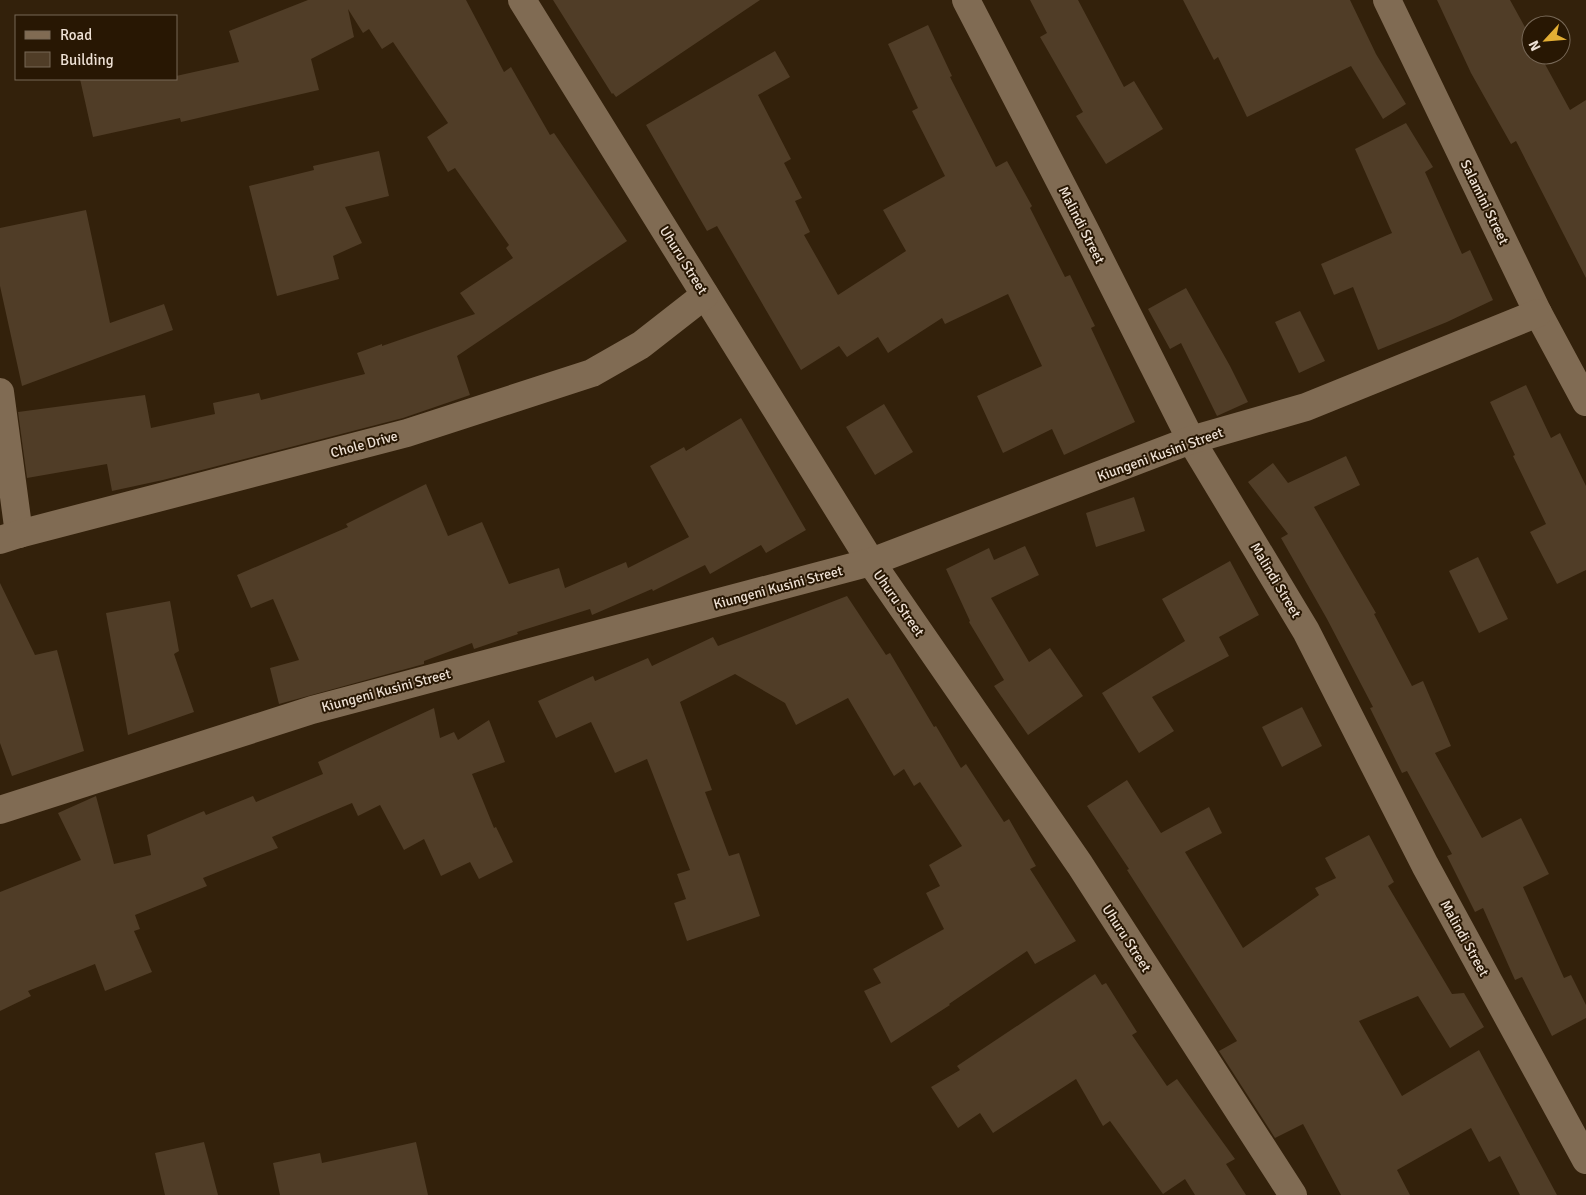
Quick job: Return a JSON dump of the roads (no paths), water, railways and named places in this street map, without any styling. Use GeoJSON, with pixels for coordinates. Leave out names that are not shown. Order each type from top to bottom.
{"type":"FeatureCollection","features":[{"type":"Feature","properties":{"kind":"street","name":"Uhuru Street"},"geometry":{"type":"LineString","coordinates":[[522,0],[871,562],[1080,865],[1293,1195]]}},
{"type":"Feature","properties":{"kind":"street","name":"Malindi Street"},"geometry":{"type":"LineString","coordinates":[[966,0],[1191,440],[1306,631],[1425,865],[1586,1160]]}},
{"type":"Feature","properties":{"kind":"street","name":"Salamini Street"},"geometry":{"type":"LineString","coordinates":[[1387,0],[1538,313],[1577,361],[1586,402]]}},
{"type":"Feature","properties":{"kind":"street","name":"Chole Drive"},"geometry":{"type":"LineString","coordinates":[[10,537],[407,433],[592,373],[641,345],[705,295]]}},
{"type":"Feature","properties":{"kind":"street","name":"Kiungeni Kusini Street"},"geometry":{"type":"LineString","coordinates":[[0,810],[312,710],[871,562],[1191,440],[1306,406],[1538,313]]}},
{"type":"Feature","properties":{"kind":"street"},"geometry":{"type":"LineString","coordinates":[[0,392],[10,537]]}}]}
